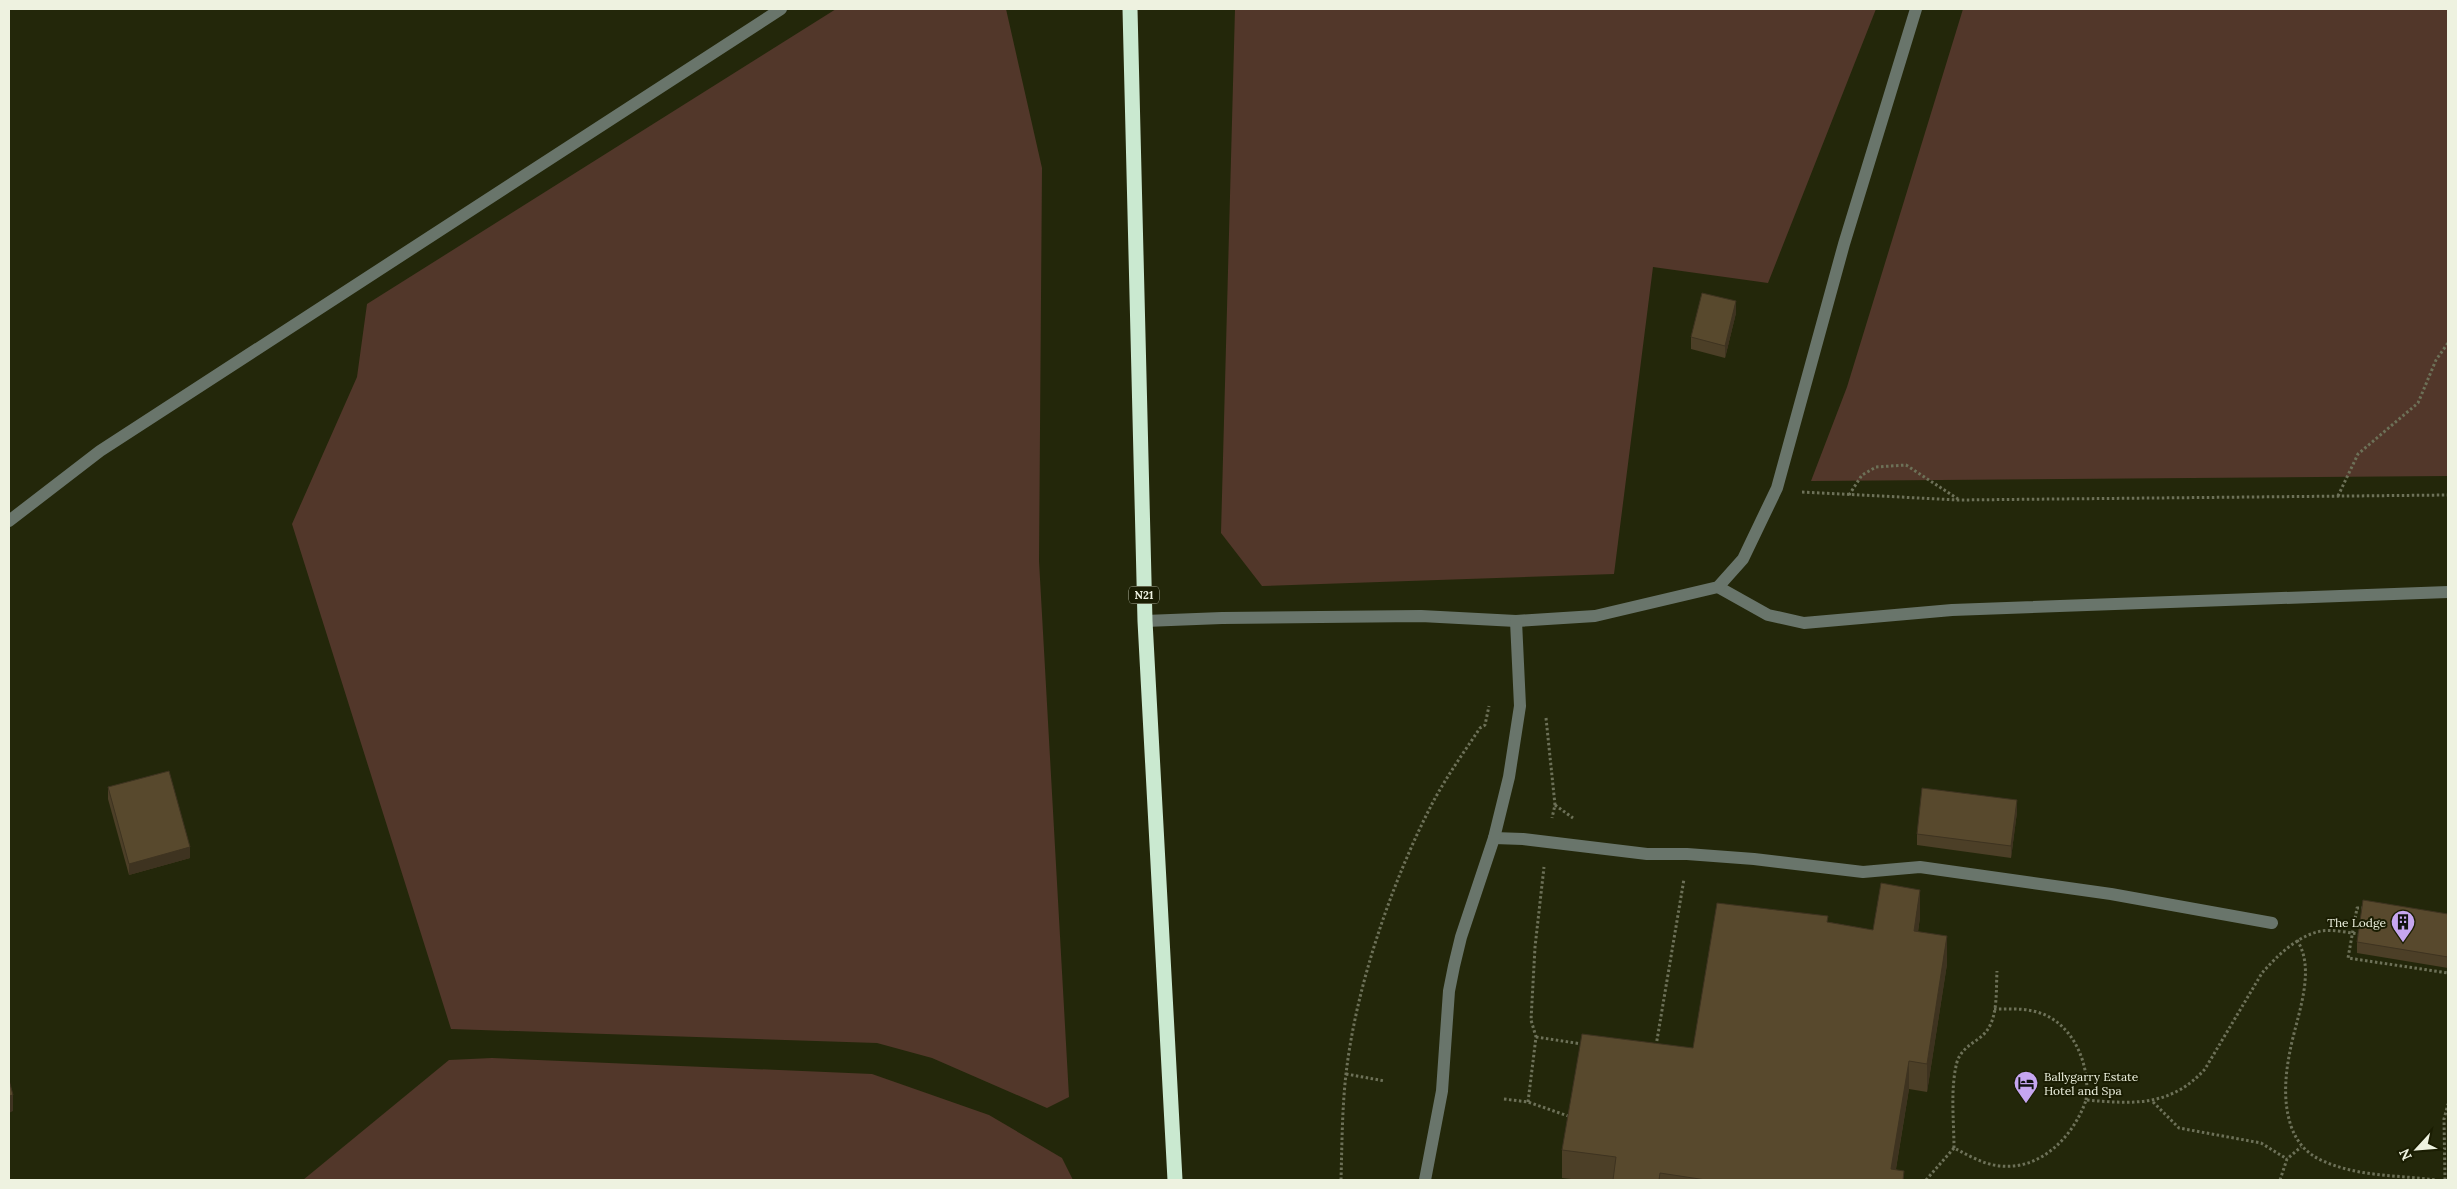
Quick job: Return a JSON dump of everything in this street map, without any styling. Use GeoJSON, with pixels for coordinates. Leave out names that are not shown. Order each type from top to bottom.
{"type":"FeatureCollection","features":[{"type":"Feature","properties":{"kind":"highway","name":"N21"},"geometry":{"type":"LineString","coordinates":[[1130,9],[1145,622],[1176,1180]]}},
{"type":"Feature","properties":{"kind":"street"},"geometry":{"type":"LineString","coordinates":[[9,521],[100,451],[782,9]]}},
{"type":"Feature","properties":{"kind":"street"},"geometry":{"type":"LineString","coordinates":[[1145,622],[1222,618],[1421,616],[1516,621],[1595,616],[1718,588],[1743,559],[1777,488],[1844,244],[1916,9]]}},
{"type":"Feature","properties":{"kind":"street"},"geometry":{"type":"LineString","coordinates":[[1718,588],[1768,615],[1804,624],[1952,610],[2448,592]]}},
{"type":"Feature","properties":{"kind":"street"},"geometry":{"type":"LineString","coordinates":[[1425,1180],[1442,1091],[1449,991],[1454,966],[1461,937],[1494,838],[1509,777],[1520,706],[1516,621]]}},
{"type":"Feature","properties":{"kind":"street"},"geometry":{"type":"LineString","coordinates":[[1494,838],[1523,838],[1647,854],[1687,854],[1754,859],[1863,872],[1920,867],[2102,892],[2228,913],[2272,923]]}},
{"type":"Feature","properties":{"kind":"path"},"geometry":{"type":"LineString","coordinates":[[2338,496],[2358,454],[2418,403],[2436,360],[2448,343]]}},
{"type":"Feature","properties":{"kind":"path"},"geometry":{"type":"LineString","coordinates":[[1849,495],[1862,475],[1876,467],[1906,465],[1958,500]]}},
{"type":"Feature","properties":{"kind":"path"},"geometry":{"type":"LineString","coordinates":[[1777,488],[1808,493],[1958,500],[2448,495]]}},
{"type":"Feature","properties":{"kind":"path"},"geometry":{"type":"LineString","coordinates":[[1341,1180],[1346,1074],[1366,974],[1398,882],[1434,801],[1475,736],[1485,725],[1489,706]]}},
{"type":"Feature","properties":{"kind":"path"},"geometry":{"type":"LineString","coordinates":[[1546,717],[1555,804],[1550,826]]}},
{"type":"Feature","properties":{"kind":"path"},"geometry":{"type":"LineString","coordinates":[[1528,1102],[1536,1037],[1531,1020],[1534,947],[1544,863]]}},
{"type":"Feature","properties":{"kind":"path"},"geometry":{"type":"LineString","coordinates":[[1654,1056],[1686,872]]}},
{"type":"Feature","properties":{"kind":"path"},"geometry":{"type":"LineString","coordinates":[[2372,909],[2357,908],[2348,958],[2448,973]]}},
{"type":"Feature","properties":{"kind":"path"},"geometry":{"type":"LineString","coordinates":[[2086,1100],[2132,1103],[2161,1100],[2197,1078],[2217,1052],[2262,973],[2296,940],[2322,931],[2360,934]]}},
{"type":"Feature","properties":{"kind":"path"},"geometry":{"type":"LineString","coordinates":[[2296,940],[2301,946],[2305,970],[2302,1000],[2289,1052],[2285,1094],[2286,1113],[2301,1146],[2323,1161],[2354,1170],[2403,1178],[2436,1180]]}},
{"type":"Feature","properties":{"kind":"path"},"geometry":{"type":"LineString","coordinates":[[1926,1180],[1954,1148],[1954,1096],[1958,1062],[1966,1046],[1988,1029],[1994,1009],[1997,971]]}},
{"type":"Feature","properties":{"kind":"path"},"geometry":{"type":"LineString","coordinates":[[1954,1148],[1999,1166],[2029,1163],[2059,1144],[2072,1129],[2086,1100],[2086,1080],[2077,1046],[2060,1024],[2037,1012],[1994,1009]]}},
{"type":"Feature","properties":{"kind":"path"},"geometry":{"type":"LineString","coordinates":[[1536,1037],[1590,1046]]}},
{"type":"Feature","properties":{"kind":"path"},"geometry":{"type":"LineString","coordinates":[[1346,1074],[1385,1080]]}},
{"type":"Feature","properties":{"kind":"path"},"geometry":{"type":"LineString","coordinates":[[1504,1099],[1528,1102],[1572,1117]]}},
{"type":"Feature","properties":{"kind":"path"},"geometry":{"type":"LineString","coordinates":[[2153,1102],[2179,1128],[2261,1143],[2288,1159]]}},
{"type":"Feature","properties":{"kind":"path"},"geometry":{"type":"LineString","coordinates":[[2445,1180],[2444,1119],[2448,1104]]}},
{"type":"Feature","properties":{"kind":"path"},"geometry":{"type":"LineString","coordinates":[[2280,1180],[2288,1159],[2301,1146]]}},
{"type":"Feature","properties":{"kind":"shaded area"},"geometry":{"type":"Polygon","coordinates":[[[836,9],[1006,9],[1042,168],[1039,561],[1069,1097],[1047,1108],[932,1058],[877,1043],[451,1029],[292,524],[357,377],[367,304],[836,9]]]}},
{"type":"Feature","properties":{"kind":"shaded area"},"geometry":{"type":"Polygon","coordinates":[[[1235,9],[1876,9],[1768,283],[1653,267],[1614,574],[1262,586],[1221,533],[1235,9]]]}},
{"type":"Feature","properties":{"kind":"shaded area"},"geometry":{"type":"Polygon","coordinates":[[[1963,9],[2448,9],[2448,476],[1811,481],[1847,387],[1963,9]]]}},
{"type":"Feature","properties":{"kind":"shaded area"},"geometry":{"type":"Polygon","coordinates":[[[492,1058],[872,1074],[989,1115],[1062,1158],[1073,1180],[303,1180],[449,1060],[492,1058]]]}},
{"type":"Feature","properties":{"kind":"building"},"geometry":{"type":"Polygon","coordinates":[[[1702,293],[1736,301],[1725,346],[1691,337],[1702,293]]]}},
{"type":"Feature","properties":{"kind":"building"},"geometry":{"type":"Polygon","coordinates":[[[169,771],[190,847],[129,864],[108,787],[169,771]]]}},
{"type":"Feature","properties":{"kind":"building"},"geometry":{"type":"Polygon","coordinates":[[[1922,788],[2017,800],[2011,846],[1917,834],[1922,788]]]}},
{"type":"Feature","properties":{"kind":"building"},"geometry":{"type":"Polygon","coordinates":[[[1881,883],[1920,890],[1914,931],[1947,936],[1927,1064],[1909,1061],[1891,1169],[1904,1171],[1903,1180],[1706,1180],[1660,1173],[1659,1180],[1613,1180],[1616,1157],[1562,1150],[1582,1034],[1693,1048],[1717,903],[1828,916],[1827,922],[1873,930],[1881,883]]]}},
{"type":"Feature","properties":{"kind":"building","name":"The Lodge"},"geometry":{"type":"Polygon","coordinates":[[[2363,900],[2448,914],[2448,957],[2357,942],[2363,900]]]}},
{"type":"Feature","properties":{"kind":"building"},"geometry":{"type":"Polygon","coordinates":[[[9,1080],[13,1095],[9,1096],[9,1080]]]}},
{"type":"Feature","properties":{"kind":"place","name":"The Lodge"},"geometry":{"type":"Point","coordinates":[2403,943]}},
{"type":"Feature","properties":{"kind":"place","name":"Ballygarry Estate Hotel and Spa"},"geometry":{"type":"Point","coordinates":[2026,1104]}}]}
